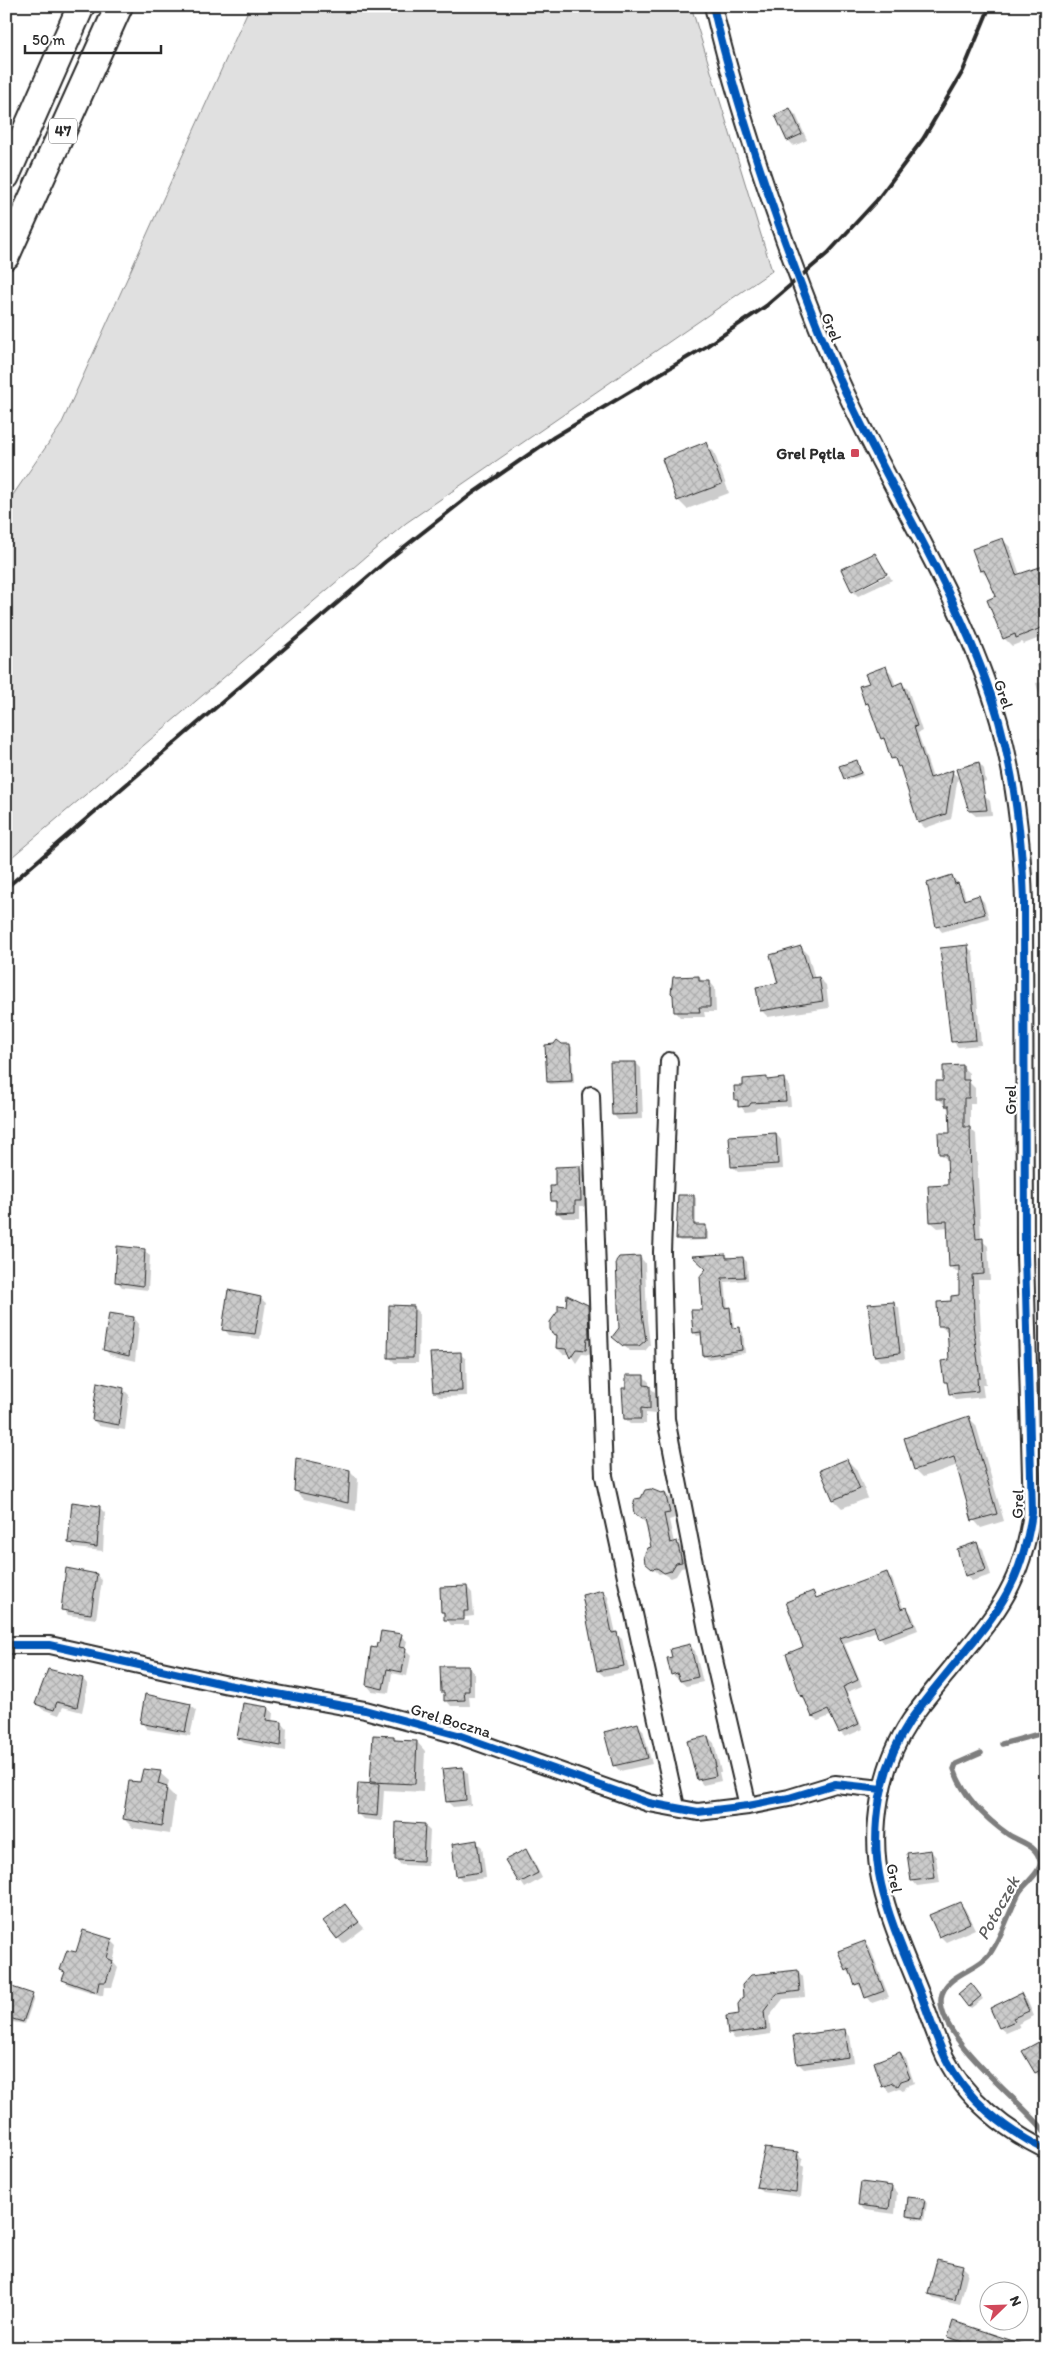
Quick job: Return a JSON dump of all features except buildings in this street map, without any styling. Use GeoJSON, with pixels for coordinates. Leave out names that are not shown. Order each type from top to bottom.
{"type":"FeatureCollection","features":[{"type":"Feature","properties":{"kind":"main road","name":"47"},"geometry":{"type":"LineString","coordinates":[[6,176],[81,6]]}},
{"type":"Feature","properties":{"kind":"main road","name":"47"},"geometry":{"type":"LineString","coordinates":[[6,256],[119,6]]}},
{"type":"Feature","properties":{"kind":"street","name":"Grel"},"geometry":{"type":"LineString","coordinates":[[714,6],[739,107],[798,279],[820,336],[878,460],[948,594],[984,676],[1010,766],[1022,857],[1025,1255],[1032,1513],[1028,1540],[1021,1564],[1001,1606],[910,1722],[897,1744],[882,1789],[876,1850],[880,1882],[889,1913],[945,2057],[961,2082],[989,2113],[1009,2129],[1046,2150]]}},
{"type":"Feature","properties":{"kind":"street"},"geometry":{"type":"LineString","coordinates":[[669,1061],[662,1252],[666,1419],[707,1630],[748,1806]]}},
{"type":"Feature","properties":{"kind":"street"},"geometry":{"type":"LineString","coordinates":[[591,1095],[604,1476],[676,1807]]}},
{"type":"Feature","properties":{"kind":"street","name":"Grel Boczna"},"geometry":{"type":"LineString","coordinates":[[6,1646],[50,1645],[228,1685],[365,1710],[458,1735],[649,1803],[698,1812],[748,1806],[790,1798],[835,1784],[882,1789]]}},
{"type":"Feature","properties":{"kind":"shaded area"},"geometry":{"type":"Polygon","coordinates":[[[250,6],[691,6],[772,271],[406,523],[6,862],[6,505],[61,425],[250,6]]]}},
{"type":"Feature","properties":{"kind":"waterway","name":"Potoczek"},"geometry":{"type":"LineString","coordinates":[[1002,1744],[1046,1732]]}},
{"type":"Feature","properties":{"kind":"waterway","name":"Potoczek"},"geometry":{"type":"LineString","coordinates":[[981,1753],[956,1764],[954,1769],[958,1779],[969,1798],[992,1822],[1035,1851],[1040,1865],[1036,1873],[1020,1891],[997,1942],[988,1956],[956,1977],[945,1987],[942,1994],[942,2010],[950,2028],[964,2047],[1046,2133]]}},
{"type":"Feature","properties":{"kind":"railway"},"geometry":{"type":"LineString","coordinates":[[6,888],[385,562],[473,493],[554,437],[705,347],[766,306],[828,253],[877,200],[923,139],[963,71],[990,6]]}},
{"type":"Feature","properties":{"kind":"cycle path"},"geometry":{"type":"LineString","coordinates":[[713,6],[734,88],[751,142],[807,301],[839,378],[859,420],[925,546],[966,632],[984,676],[999,721],[1013,787],[1022,855],[1024,901],[1025,1255],[1032,1513],[1022,1558],[1007,1593],[985,1626],[910,1721],[900,1739],[884,1778],[877,1821],[876,1842],[881,1884],[888,1911],[945,2057],[964,2086],[988,2112],[1016,2133],[1046,2150]]}},
{"type":"Feature","properties":{"kind":"cycle path"},"geometry":{"type":"LineString","coordinates":[[6,1645],[50,1645],[228,1685],[365,1710],[458,1735],[649,1803],[698,1812],[748,1806],[789,1798],[835,1784],[882,1789]]}},
{"type":"Feature","properties":{"kind":"place","name":"Grel Pętla"},"geometry":{"type":"Point","coordinates":[855,453]}}]}
